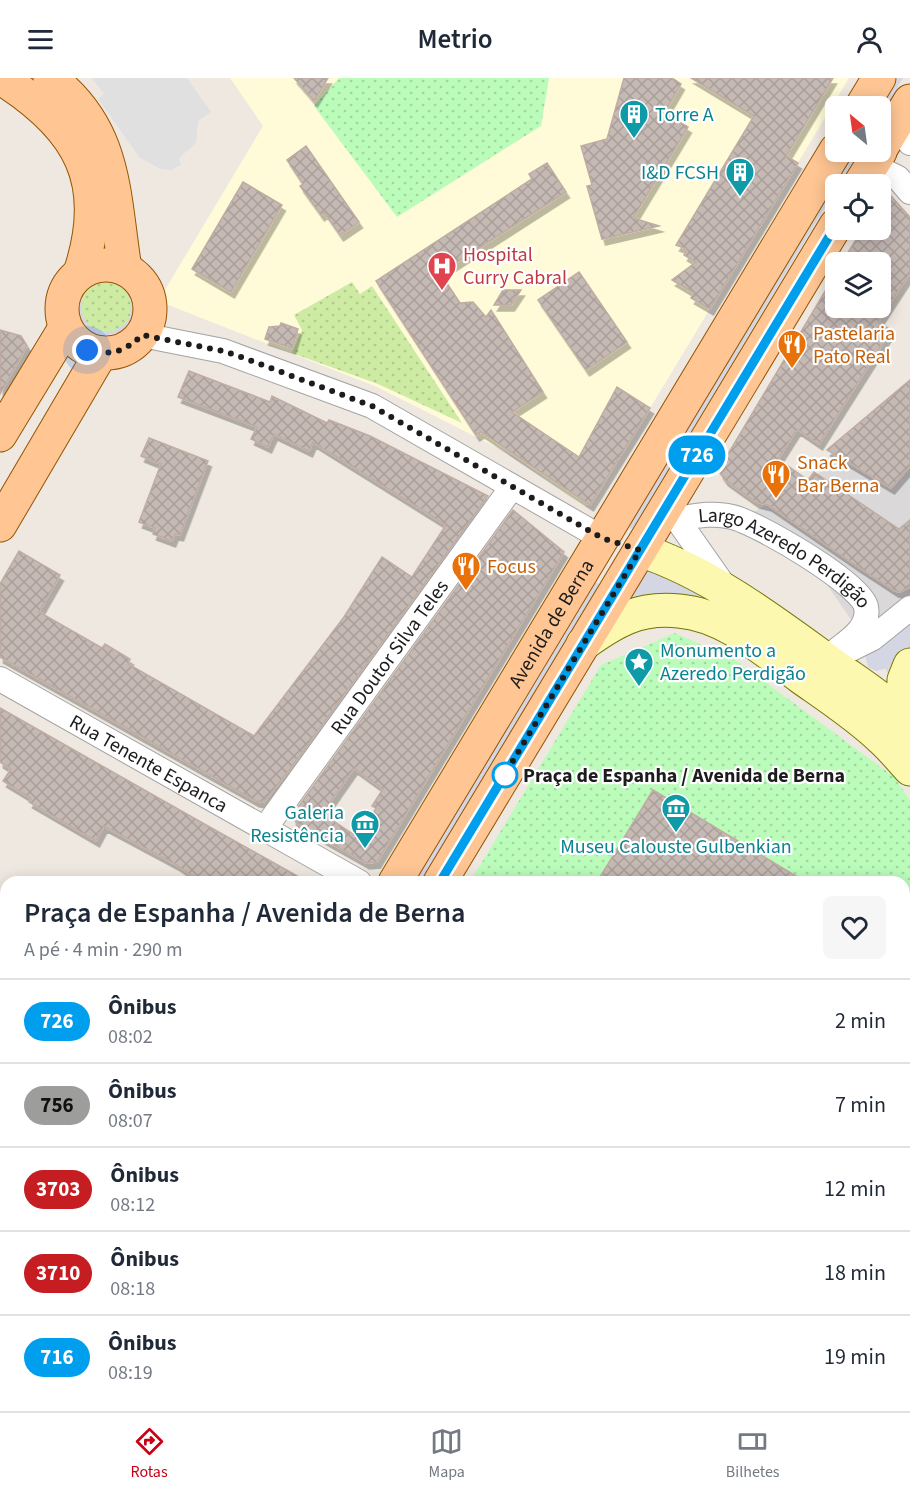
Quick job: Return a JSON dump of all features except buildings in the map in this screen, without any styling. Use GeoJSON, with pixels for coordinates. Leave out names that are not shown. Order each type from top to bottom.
{"type":"FeatureCollection","features":[{"type":"Feature","properties":{"kind":"main road"},"geometry":{"type":"LineString","coordinates":[[50,78],[83,111],[106,153],[114,182],[125,269]]}},
{"type":"Feature","properties":{"kind":"main road"},"geometry":{"type":"LineString","coordinates":[[868,96],[879,78]]}},
{"type":"Feature","properties":{"kind":"main road"},"geometry":{"type":"LineString","coordinates":[[4,80],[29,96],[58,121],[81,159],[87,175],[92,219],[80,273]]}},
{"type":"Feature","properties":{"kind":"main road"},"geometry":{"type":"LineString","coordinates":[[873,163],[906,122]]}},
{"type":"Feature","properties":{"kind":"main road","name":"Avenida de Berna"},"geometry":{"type":"LineString","coordinates":[[399,876],[829,162]]}},
{"type":"Feature","properties":{"kind":"main road","name":"Avenida de Berna"},"geometry":{"type":"LineString","coordinates":[[444,876],[640,550],[670,515],[827,240]]}},
{"type":"Feature","properties":{"kind":"main road"},"geometry":{"type":"LineString","coordinates":[[110,265],[125,269],[141,281],[150,305],[148,321],[142,335],[131,346],[117,352],[101,353],[87,350],[74,340],[65,328],[61,313],[62,298],[69,284],[80,273],[94,266],[110,265]]}},
{"type":"Feature","properties":{"kind":"main road"},"geometry":{"type":"LineString","coordinates":[[0,435],[65,328]]}},
{"type":"Feature","properties":{"kind":"main road"},"geometry":{"type":"LineString","coordinates":[[0,525],[101,353]]}},
{"type":"Feature","properties":{"kind":"main road"},"geometry":{"type":"LineString","coordinates":[[602,538],[677,562],[822,648],[907,723]]}},
{"type":"Feature","properties":{"kind":"main road"},"geometry":{"type":"LineString","coordinates":[[583,644],[614,621],[634,614],[660,610],[692,612],[736,631],[813,686],[882,739],[910,769]]}},
{"type":"Feature","properties":{"kind":"main road"},"geometry":{"type":"LineString","coordinates":[[907,723],[904,680],[910,663]]}},
{"type":"Feature","properties":{"kind":"main road"},"geometry":{"type":"LineString","coordinates":[[813,686],[838,693],[867,689]]}},
{"type":"Feature","properties":{"kind":"street"},"geometry":{"type":"LineString","coordinates":[[873,163],[898,178],[910,192]]}},
{"type":"Feature","properties":{"kind":"street"},"geometry":{"type":"LineString","coordinates":[[142,335],[223,351],[372,406],[602,538]]}},
{"type":"Feature","properties":{"kind":"street","name":"Rua Doutor Silva Teles"},"geometry":{"type":"LineString","coordinates":[[266,827],[512,487]]}},
{"type":"Feature","properties":{"kind":"street","name":"Largo Azeredo Perdigão"},"geometry":{"type":"LineString","coordinates":[[670,515],[712,514],[740,519],[783,540],[856,591],[866,608],[866,619],[856,635],[822,648]]}},
{"type":"Feature","properties":{"kind":"street"},"geometry":{"type":"LineString","coordinates":[[670,515],[729,593]]}},
{"type":"Feature","properties":{"kind":"street"},"geometry":{"type":"LineString","coordinates":[[822,648],[864,644],[910,608]]}},
{"type":"Feature","properties":{"kind":"street"},"geometry":{"type":"LineString","coordinates":[[867,689],[910,663]]}},
{"type":"Feature","properties":{"kind":"street","name":"Rua Tenente Espanca"},"geometry":{"type":"LineString","coordinates":[[0,679],[350,876]]}},
{"type":"Feature","properties":{"kind":"shaded area"},"geometry":{"type":"Polygon","coordinates":[[[92,78],[187,78],[211,112],[198,121],[196,143],[179,158],[181,165],[171,170],[161,169],[140,158],[98,99],[104,94],[92,78]]]}},
{"type":"Feature","properties":{"kind":"shaded area","name":"Hospital Curry Cabral"},"geometry":{"type":"Polygon","coordinates":[[[230,78],[849,78],[838,96],[825,96],[825,118],[599,493],[590,505],[584,506],[512,455],[377,387],[166,304],[163,297],[165,290],[263,126],[230,78]]]}},
{"type":"Feature","properties":{"kind":"shaded area"},"geometry":{"type":"Polygon","coordinates":[[[898,78],[903,78],[891,99],[891,96],[887,96],[898,78]]]}},
{"type":"Feature","properties":{"kind":"shaded area"},"geometry":{"type":"Polygon","coordinates":[[[848,162],[853,162],[845,174],[841,174],[848,162]]]}},
{"type":"Feature","properties":{"kind":"shaded area"},"geometry":{"type":"Polygon","coordinates":[[[825,200],[825,208],[633,528],[629,529],[634,516],[825,200]]]}},
{"type":"Feature","properties":{"kind":"shaded area"},"geometry":{"type":"Polygon","coordinates":[[[109,277],[126,285],[132,292],[136,310],[133,319],[121,332],[103,336],[94,334],[80,321],[77,304],[84,287],[91,281],[109,277]],[[101,281],[87,289],[83,296],[81,312],[89,326],[103,332],[112,332],[125,324],[130,317],[131,301],[124,288],[109,281],[101,281]]]}},
{"type":"Feature","properties":{"kind":"shaded area"},"geometry":{"type":"Polygon","coordinates":[[[910,419],[910,705],[796,540],[747,516],[910,419]]]}},
{"type":"Feature","properties":{"kind":"shaded area"},"geometry":{"type":"Polygon","coordinates":[[[654,564],[730,616],[627,603],[650,566],[654,564]]]}},
{"type":"Feature","properties":{"kind":"shaded area"},"geometry":{"type":"Polygon","coordinates":[[[593,583],[598,583],[599,587],[425,876],[418,876],[593,583]]]}},
{"type":"Feature","properties":{"kind":"shaded area"},"geometry":{"type":"Polygon","coordinates":[[[910,617],[910,650],[884,669],[876,671],[868,667],[865,655],[910,617]]]}},
{"type":"Feature","properties":{"kind":"green space"},"geometry":{"type":"Polygon","coordinates":[[[339,78],[549,78],[541,126],[397,217],[314,106],[339,78]]]}},
{"type":"Feature","properties":{"kind":"green space"},"geometry":{"type":"Polygon","coordinates":[[[106,281],[116,283],[124,289],[130,297],[132,307],[130,317],[124,325],[116,331],[106,333],[96,331],[88,325],[82,317],[80,307],[82,297],[88,289],[96,283],[106,281]]]}},
{"type":"Feature","properties":{"kind":"green space"},"geometry":{"type":"Polygon","coordinates":[[[352,282],[360,294],[372,286],[462,423],[378,384],[292,353],[302,330],[294,315],[352,282]]]}},
{"type":"Feature","properties":{"kind":"green space"},"geometry":{"type":"Polygon","coordinates":[[[675,633],[734,659],[894,777],[910,800],[910,876],[474,876],[601,665],[675,633]]]}},
{"type":"Feature","properties":{"kind":"bus line","name":"726"},"geometry":{"type":"LineString","coordinates":[[444,876],[827,240]]}},
{"type":"Feature","properties":{"kind":"place","name":"Torre A"},"geometry":{"type":"Point","coordinates":[634,140]}},
{"type":"Feature","properties":{"kind":"place","name":"I&D FCSH"},"geometry":{"type":"Point","coordinates":[740,198]}},
{"type":"Feature","properties":{"kind":"place","name":"Hospital Curry Cabral"},"geometry":{"type":"Point","coordinates":[442,292]}},
{"type":"Feature","properties":{"kind":"place","name":"Pastelaria Pato Real"},"geometry":{"type":"Point","coordinates":[792,370]}},
{"type":"Feature","properties":{"kind":"place","name":"Snack Bar Berna"},"geometry":{"type":"Point","coordinates":[776,500]}},
{"type":"Feature","properties":{"kind":"place","name":"Focus"},"geometry":{"type":"Point","coordinates":[466,592]}},
{"type":"Feature","properties":{"kind":"place","name":"Monumento a Azeredo Perdigão"},"geometry":{"type":"Point","coordinates":[639,688]}},
{"type":"Feature","properties":{"kind":"place","name":"Praça de Espanha / Avenida de Berna"},"geometry":{"type":"Point","coordinates":[505,775]}},
{"type":"Feature","properties":{"kind":"place","name":"Museu Calouste Gulbenkian"},"geometry":{"type":"Point","coordinates":[676,834]}},
{"type":"Feature","properties":{"kind":"place","name":"Galeria Resistência"},"geometry":{"type":"Point","coordinates":[365,850]}},
{"type":"Feature","properties":{"kind":"route"},"geometry":{"type":"LineString","coordinates":[[87,350],[101,353],[117,352],[131,346],[142,335],[223,351],[244,358],[372,406],[602,538],[640,550],[502,779],[505,775]]}}]}
